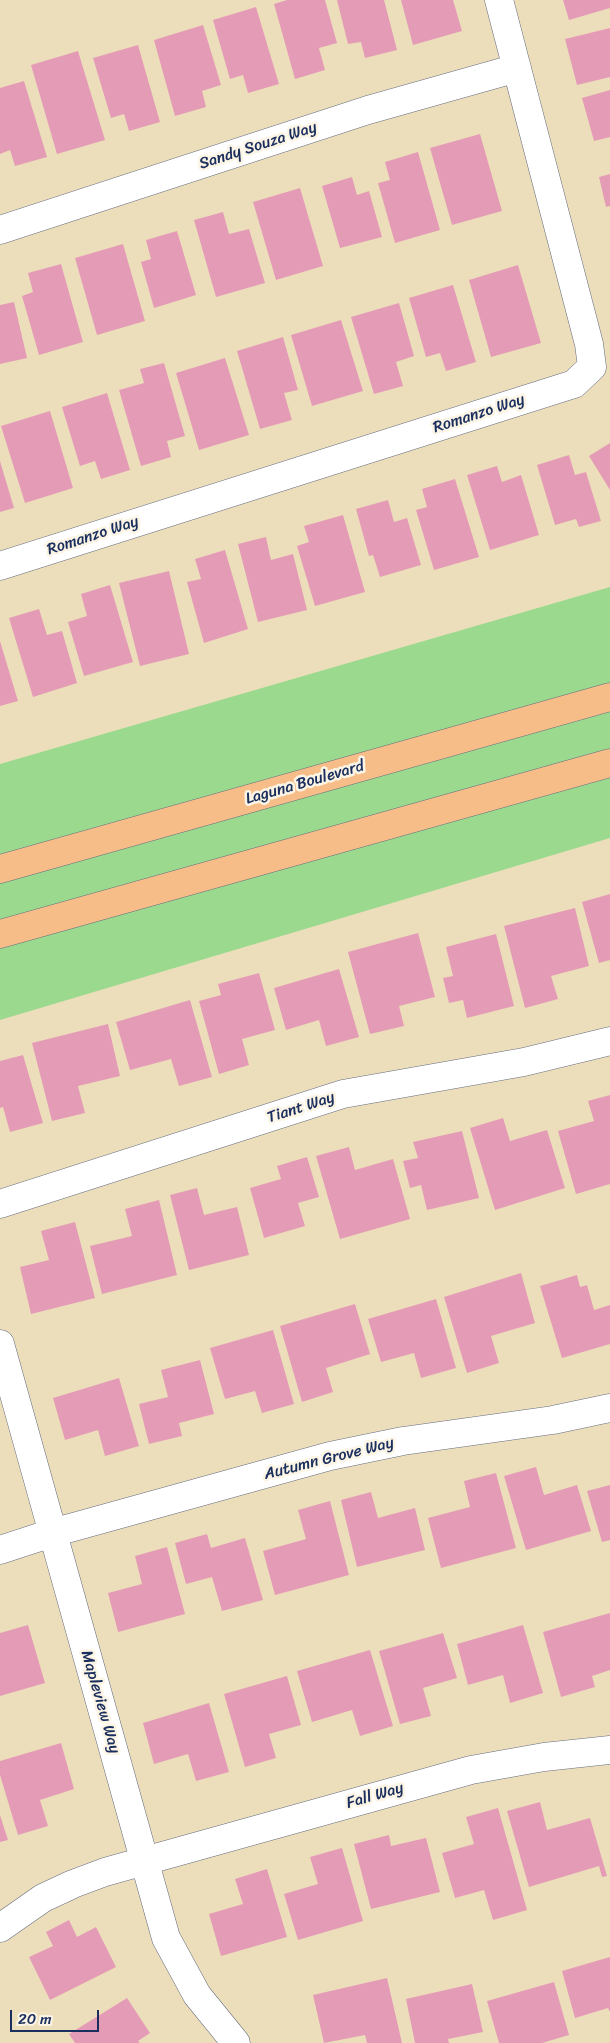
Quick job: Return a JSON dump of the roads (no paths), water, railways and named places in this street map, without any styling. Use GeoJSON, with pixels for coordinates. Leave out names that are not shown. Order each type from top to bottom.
{"type":"FeatureCollection","features":[{"type":"Feature","properties":{"kind":"main road","name":"Laguna Boulevard"},"geometry":{"type":"LineString","coordinates":[[0,869],[610,697]]}},
{"type":"Feature","properties":{"kind":"main road"},"geometry":{"type":"LineString","coordinates":[[0,934],[610,764]]}},
{"type":"Feature","properties":{"kind":"street","name":"Romanzo Way"},"geometry":{"type":"LineString","coordinates":[[0,566],[574,384],[592,367],[589,344],[499,0]]}},
{"type":"Feature","properties":{"kind":"street","name":"Sandy Souza Way"},"geometry":{"type":"LineString","coordinates":[[0,230],[368,110],[518,68]]}},
{"type":"Feature","properties":{"kind":"street","name":"Tiant Way"},"geometry":{"type":"LineString","coordinates":[[0,1204],[343,1094],[524,1062],[610,1041]]}},
{"type":"Feature","properties":{"kind":"street","name":"Mapleview Way"},"geometry":{"type":"LineString","coordinates":[[0,1344],[166,1938],[197,1995],[236,2043]]}},
{"type":"Feature","properties":{"kind":"street","name":"Autumn Grove Way"},"geometry":{"type":"LineString","coordinates":[[0,1550],[52,1533],[330,1456],[403,1441],[553,1420],[610,1408]]}},
{"type":"Feature","properties":{"kind":"street","name":"Fall Way"},"geometry":{"type":"LineString","coordinates":[[0,1928],[43,1898],[105,1872],[470,1770],[544,1757],[610,1750]]}}]}
